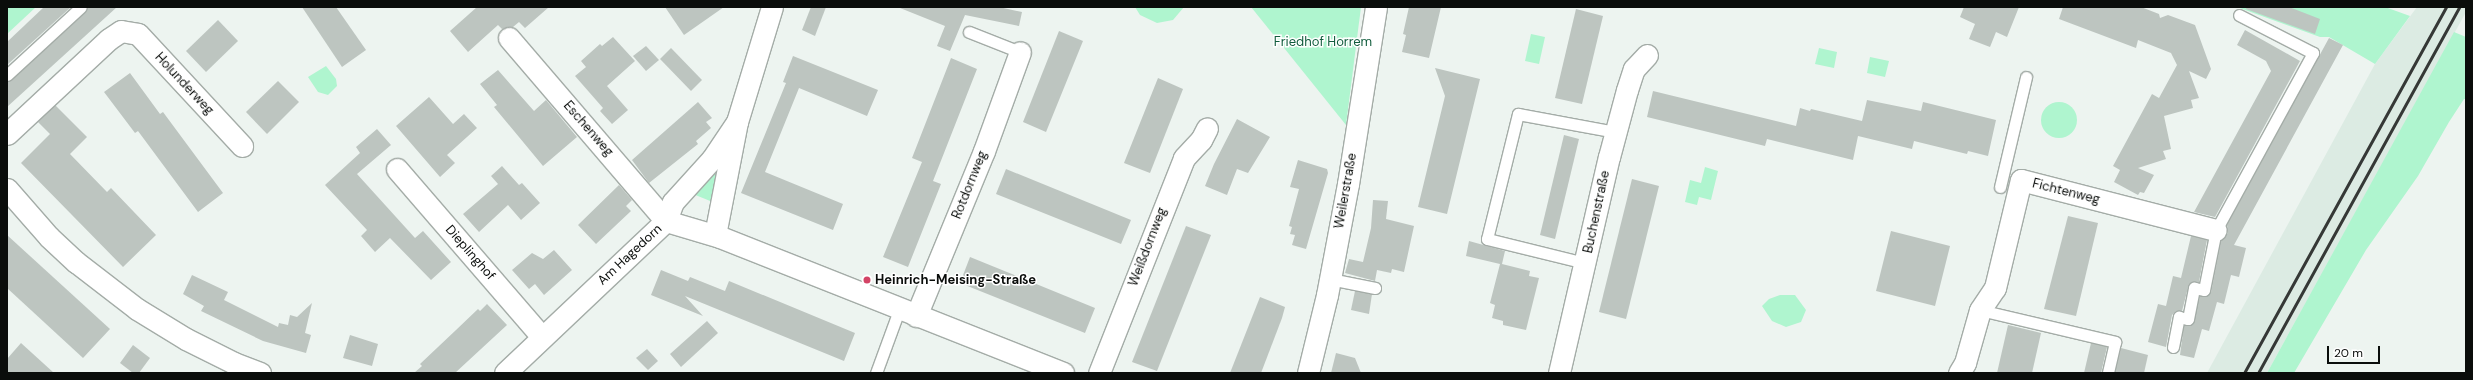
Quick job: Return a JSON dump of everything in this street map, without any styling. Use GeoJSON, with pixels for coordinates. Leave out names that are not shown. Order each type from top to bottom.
{"type":"FeatureCollection","features":[{"type":"Feature","properties":{"kind":"street","name":"Am Hagedorn"},"geometry":{"type":"LineString","coordinates":[[715,235],[737,122],[772,7]]}},
{"type":"Feature","properties":{"kind":"street","name":"Weilerstraße"},"geometry":{"type":"LineString","coordinates":[[1308,373],[1330,279],[1349,179],[1376,7]]}},
{"type":"Feature","properties":{"kind":"street","name":"Holunderweg"},"geometry":{"type":"LineString","coordinates":[[7,134],[109,39],[121,31],[138,34],[242,146]]}},
{"type":"Feature","properties":{"kind":"street","name":"Eschenweg"},"geometry":{"type":"LineString","coordinates":[[509,38],[666,221]]}},
{"type":"Feature","properties":{"kind":"street","name":"Rotdornweg"},"geometry":{"type":"LineString","coordinates":[[908,313],[984,151],[1020,52]]}},
{"type":"Feature","properties":{"kind":"street","name":"Buchenstraße"},"geometry":{"type":"LineString","coordinates":[[1559,373],[1616,132],[1634,69],[1647,55]]}},
{"type":"Feature","properties":{"kind":"street","name":"Am Hagedorn"},"geometry":{"type":"LineString","coordinates":[[505,373],[666,221],[673,202],[712,159],[737,122]]}},
{"type":"Feature","properties":{"kind":"street","name":"Weißdornweg"},"geometry":{"type":"LineString","coordinates":[[1099,373],[1184,158],[1201,140],[1207,128]]}},
{"type":"Feature","properties":{"kind":"street","name":"Dieplinghof"},"geometry":{"type":"LineString","coordinates":[[397,169],[542,337]]}},
{"type":"Feature","properties":{"kind":"street","name":"Fichtenweg"},"geometry":{"type":"LineString","coordinates":[[1959,373],[1965,363],[1980,310],[1994,288],[2021,180],[2216,230]]}},
{"type":"Feature","properties":{"kind":"street"},"geometry":{"type":"LineString","coordinates":[[7,189],[50,238],[76,262],[137,309],[186,339],[234,363],[260,373]]}},
{"type":"Feature","properties":{"kind":"street"},"geometry":{"type":"LineString","coordinates":[[666,221],[715,235],[908,313],[1063,373]]}},
{"type":"Feature","properties":{"kind":"lane"},"geometry":{"type":"LineString","coordinates":[[7,75],[81,7]]}},
{"type":"Feature","properties":{"kind":"lane"},"geometry":{"type":"LineString","coordinates":[[2173,346],[2179,317],[2188,319],[2194,288],[2204,290],[2216,230],[2313,53],[2239,15]]}},
{"type":"Feature","properties":{"kind":"lane"},"geometry":{"type":"LineString","coordinates":[[969,32],[1020,52]]}},
{"type":"Feature","properties":{"kind":"lane"},"geometry":{"type":"LineString","coordinates":[[2000,187],[2026,77]]}},
{"type":"Feature","properties":{"kind":"lane"},"geometry":{"type":"LineString","coordinates":[[1585,263],[1487,239],[1518,114],[1616,132]]}},
{"type":"Feature","properties":{"kind":"lane"},"geometry":{"type":"LineString","coordinates":[[1330,279],[1374,288]]}},
{"type":"Feature","properties":{"kind":"lane"},"geometry":{"type":"LineString","coordinates":[[1980,310],[2114,342],[2108,373]]}},
{"type":"Feature","properties":{"kind":"lane"},"geometry":{"type":"LineString","coordinates":[[876,373],[908,313]]}},
{"type":"Feature","properties":{"kind":"shaded area"},"geometry":{"type":"Polygon","coordinates":[[[2417,7],[2466,7],[2466,12],[2267,373],[2207,373],[2375,64],[2417,7]]]}},
{"type":"Feature","properties":{"kind":"green space"},"geometry":{"type":"Polygon","coordinates":[[[7,7],[36,7],[7,34],[7,7]]]}},
{"type":"Feature","properties":{"kind":"green space"},"geometry":{"type":"Polygon","coordinates":[[[1135,7],[1184,7],[1173,20],[1157,23],[1140,15],[1135,7]]]}},
{"type":"Feature","properties":{"kind":"green space","name":"Friedhof Horrem"},"geometry":{"type":"Polygon","coordinates":[[[1251,7],[1361,7],[1346,125],[1251,7]]]}},
{"type":"Feature","properties":{"kind":"green space"},"geometry":{"type":"Polygon","coordinates":[[[2237,7],[2385,7],[2410,16],[2375,64],[2329,37],[2320,37],[2237,7]]]}},
{"type":"Feature","properties":{"kind":"green space"},"geometry":{"type":"Polygon","coordinates":[[[2454,32],[2466,37],[2466,99],[2464,99],[2449,122],[2418,176],[2366,250],[2294,373],[2267,373],[2454,32]]]}},
{"type":"Feature","properties":{"kind":"green space"},"geometry":{"type":"Polygon","coordinates":[[[1531,34],[1545,37],[1539,64],[1525,61],[1531,34]]]}},
{"type":"Feature","properties":{"kind":"green space"},"geometry":{"type":"Polygon","coordinates":[[[1819,48],[1837,52],[1834,68],[1815,64],[1819,48]]]}},
{"type":"Feature","properties":{"kind":"green space"},"geometry":{"type":"Polygon","coordinates":[[[1870,57],[1889,61],[1885,77],[1867,73],[1870,57]]]}},
{"type":"Feature","properties":{"kind":"green space"},"geometry":{"type":"Polygon","coordinates":[[[326,66],[336,79],[337,86],[328,95],[318,92],[308,77],[326,66]]]}},
{"type":"Feature","properties":{"kind":"green space"},"geometry":{"type":"Polygon","coordinates":[[[2063,102],[2072,107],[2076,113],[2076,127],[2072,133],[2063,138],[2055,138],[2046,133],[2042,127],[2041,116],[2046,107],[2052,103],[2063,102]]]}},
{"type":"Feature","properties":{"kind":"green space"},"geometry":{"type":"Polygon","coordinates":[[[1705,167],[1718,171],[1711,200],[1699,197],[1697,205],[1685,202],[1690,180],[1701,183],[1705,167]]]}},
{"type":"Feature","properties":{"kind":"green space"},"geometry":{"type":"Polygon","coordinates":[[[713,172],[719,175],[715,203],[693,194],[713,172]]]}},
{"type":"Feature","properties":{"kind":"green space"},"geometry":{"type":"Polygon","coordinates":[[[1780,295],[1795,295],[1806,310],[1801,322],[1786,327],[1772,321],[1762,306],[1769,299],[1780,295]]]}},
{"type":"Feature","properties":{"kind":"building"},"geometry":{"type":"Polygon","coordinates":[[[44,7],[71,7],[7,65],[7,42],[44,7]]]}},
{"type":"Feature","properties":{"kind":"building"},"geometry":{"type":"Polygon","coordinates":[[[88,7],[117,7],[7,107],[7,82],[12,80],[86,12],[88,7]]]}},
{"type":"Feature","properties":{"kind":"building"},"geometry":{"type":"Polygon","coordinates":[[[302,7],[336,7],[366,50],[342,67],[302,7]]]}},
{"type":"Feature","properties":{"kind":"building"},"geometry":{"type":"Polygon","coordinates":[[[477,7],[549,7],[525,28],[519,22],[513,27],[502,29],[498,25],[468,52],[450,31],[477,7]]]}},
{"type":"Feature","properties":{"kind":"building"},"geometry":{"type":"Polygon","coordinates":[[[665,7],[724,7],[684,35],[665,7]]]}},
{"type":"Feature","properties":{"kind":"building"},"geometry":{"type":"Polygon","coordinates":[[[811,7],[826,7],[815,36],[802,30],[811,7]]]}},
{"type":"Feature","properties":{"kind":"building"},"geometry":{"type":"Polygon","coordinates":[[[999,7],[1022,12],[1019,26],[965,15],[950,51],[937,46],[945,26],[900,8],[999,7]]]}},
{"type":"Feature","properties":{"kind":"building"},"geometry":{"type":"Polygon","coordinates":[[[1409,7],[1441,7],[1429,58],[1402,52],[1406,35],[1403,34],[1409,7]]]}},
{"type":"Feature","properties":{"kind":"building"},"geometry":{"type":"Polygon","coordinates":[[[1964,7],[2019,7],[2007,37],[1996,32],[1990,47],[1969,39],[1975,24],[1960,17],[1964,7]]]}},
{"type":"Feature","properties":{"kind":"building"},"geometry":{"type":"Polygon","coordinates":[[[2063,7],[2141,7],[2159,14],[2160,18],[2168,15],[2195,25],[2211,69],[2206,79],[2189,71],[2199,98],[2191,100],[2193,108],[2164,116],[2171,149],[2163,151],[2166,159],[2138,168],[2154,175],[2144,193],[2140,192],[2138,195],[2114,182],[2120,170],[2113,166],[2152,94],[2159,98],[2177,65],[2171,53],[2138,40],[2136,48],[2059,19],[2063,7]]]}},
{"type":"Feature","properties":{"kind":"building"},"geometry":{"type":"Polygon","coordinates":[[[2247,7],[2289,7],[2320,19],[2315,34],[2246,9],[2247,7]]]}},
{"type":"Feature","properties":{"kind":"building"},"geometry":{"type":"Polygon","coordinates":[[[1576,9],[1603,16],[1582,104],[1555,98],[1576,9]]]}},
{"type":"Feature","properties":{"kind":"building"},"geometry":{"type":"Polygon","coordinates":[[[218,20],[238,41],[206,72],[186,51],[218,20]]]}},
{"type":"Feature","properties":{"kind":"building"},"geometry":{"type":"Polygon","coordinates":[[[2245,30],[2300,61],[2215,217],[2194,212],[2271,71],[2266,61],[2237,45],[2245,30]]]}},
{"type":"Feature","properties":{"kind":"building"},"geometry":{"type":"Polygon","coordinates":[[[1059,31],[1083,41],[1046,132],[1023,122],[1059,31]]]}},
{"type":"Feature","properties":{"kind":"building"},"geometry":{"type":"Polygon","coordinates":[[[613,37],[635,61],[607,86],[628,110],[612,124],[600,111],[603,108],[575,76],[586,67],[581,61],[600,44],[602,46],[613,37]]]}},
{"type":"Feature","properties":{"kind":"building"},"geometry":{"type":"Polygon","coordinates":[[[2329,38],[2343,45],[2234,245],[2246,248],[2239,277],[2231,275],[2224,304],[2217,302],[2209,331],[2202,329],[2194,358],[2180,355],[2184,325],[2193,323],[2200,296],[2207,296],[2211,292],[2221,241],[2228,233],[2227,225],[2329,38]]]}},
{"type":"Feature","properties":{"kind":"building"},"geometry":{"type":"Polygon","coordinates":[[[646,46],[659,60],[646,71],[633,56],[646,46]]]}},
{"type":"Feature","properties":{"kind":"building"},"geometry":{"type":"Polygon","coordinates":[[[671,48],[702,80],[691,91],[660,59],[671,48]]]}},
{"type":"Feature","properties":{"kind":"building"},"geometry":{"type":"Polygon","coordinates":[[[793,56],[878,90],[867,116],[799,88],[765,172],[843,204],[833,230],[741,193],[786,83],[783,82],[793,56]]]}},
{"type":"Feature","properties":{"kind":"building"},"geometry":{"type":"Polygon","coordinates":[[[951,58],[977,69],[933,181],[941,184],[908,267],[883,257],[922,162],[912,158],[951,58]]]}},
{"type":"Feature","properties":{"kind":"building"},"geometry":{"type":"Polygon","coordinates":[[[1435,68],[1480,79],[1447,214],[1418,207],[1445,96],[1435,68]]]}},
{"type":"Feature","properties":{"kind":"building"},"geometry":{"type":"Polygon","coordinates":[[[498,70],[534,111],[546,100],[577,137],[543,166],[494,107],[497,105],[480,84],[498,70]]]}},
{"type":"Feature","properties":{"kind":"building"},"geometry":{"type":"Polygon","coordinates":[[[130,73],[160,114],[163,112],[223,193],[198,212],[138,131],[135,133],[104,92],[130,73]]]}},
{"type":"Feature","properties":{"kind":"building"},"geometry":{"type":"Polygon","coordinates":[[[1158,78],[1183,89],[1150,173],[1124,163],[1158,78]]]}},
{"type":"Feature","properties":{"kind":"building"},"geometry":{"type":"Polygon","coordinates":[[[278,81],[299,102],[267,134],[246,112],[278,81]]]}},
{"type":"Feature","properties":{"kind":"building"},"geometry":{"type":"Polygon","coordinates":[[[1653,91],[1796,126],[1800,108],[1810,111],[1811,109],[1862,121],[1867,100],[1921,111],[1923,102],[1996,120],[1988,156],[1968,151],[1967,154],[1914,141],[1912,149],[1858,136],[1853,160],[1767,139],[1765,146],[1647,117],[1653,91]]]}},
{"type":"Feature","properties":{"kind":"building"},"geometry":{"type":"Polygon","coordinates":[[[429,97],[453,124],[464,114],[477,128],[447,155],[455,163],[440,177],[396,126],[429,97]]]}},
{"type":"Feature","properties":{"kind":"building"},"geometry":{"type":"Polygon","coordinates":[[[698,102],[712,118],[706,122],[711,128],[696,141],[698,144],[649,183],[632,160],[698,102]]]}},
{"type":"Feature","properties":{"kind":"building"},"geometry":{"type":"Polygon","coordinates":[[[55,105],[87,137],[70,154],[107,192],[111,188],[156,235],[123,267],[21,163],[50,134],[38,122],[55,105]]]}},
{"type":"Feature","properties":{"kind":"building"},"geometry":{"type":"Polygon","coordinates":[[[1237,119],[1270,137],[1248,173],[1237,169],[1227,195],[1205,186],[1214,164],[1237,119]]]}},
{"type":"Feature","properties":{"kind":"building"},"geometry":{"type":"Polygon","coordinates":[[[377,129],[391,145],[357,174],[415,238],[423,231],[451,262],[431,280],[390,238],[375,252],[361,236],[367,230],[325,185],[360,153],[356,147],[377,129]]]}},
{"type":"Feature","properties":{"kind":"building"},"geometry":{"type":"Polygon","coordinates":[[[1564,135],[1579,139],[1555,239],[1540,235],[1564,135]]]}},
{"type":"Feature","properties":{"kind":"building"},"geometry":{"type":"Polygon","coordinates":[[[1298,160],[1327,169],[1328,173],[1306,249],[1292,245],[1295,235],[1290,234],[1292,227],[1289,226],[1299,189],[1290,187],[1298,160]]]}},
{"type":"Feature","properties":{"kind":"building"},"geometry":{"type":"Polygon","coordinates":[[[502,166],[519,185],[522,183],[540,203],[521,220],[508,205],[479,232],[463,214],[498,184],[491,176],[502,166]]]}},
{"type":"Feature","properties":{"kind":"building"},"geometry":{"type":"Polygon","coordinates":[[[1006,169],[1131,220],[1121,244],[996,194],[1006,169]]]}},
{"type":"Feature","properties":{"kind":"building"},"geometry":{"type":"Polygon","coordinates":[[[1632,179],[1659,186],[1626,319],[1599,312],[1632,179]]]}},
{"type":"Feature","properties":{"kind":"building"},"geometry":{"type":"Polygon","coordinates":[[[619,185],[632,200],[626,206],[631,211],[596,244],[578,225],[619,185]]]}},
{"type":"Feature","properties":{"kind":"building"},"geometry":{"type":"Polygon","coordinates":[[[1373,200],[1388,201],[1386,219],[1414,226],[1404,272],[1392,269],[1391,273],[1377,270],[1375,281],[1345,273],[1349,259],[1363,262],[1371,228],[1373,200]]]}},
{"type":"Feature","properties":{"kind":"building"},"geometry":{"type":"Polygon","coordinates":[[[2068,216],[2098,223],[2076,316],[2044,309],[2068,216]]]}},
{"type":"Feature","properties":{"kind":"building"},"geometry":{"type":"Polygon","coordinates":[[[1186,226],[1211,235],[1157,371],[1132,362],[1186,226]]]}},
{"type":"Feature","properties":{"kind":"building"},"geometry":{"type":"Polygon","coordinates":[[[1891,231],[1950,246],[1935,306],[1876,291],[1891,231]]]}},
{"type":"Feature","properties":{"kind":"building"},"geometry":{"type":"Polygon","coordinates":[[[7,235],[110,329],[83,358],[7,288],[7,235]]]}},
{"type":"Feature","properties":{"kind":"building"},"geometry":{"type":"Polygon","coordinates":[[[2191,236],[2207,240],[2199,282],[2189,284],[2182,311],[2176,311],[2172,315],[2166,347],[2148,342],[2158,304],[2166,306],[2173,276],[2181,278],[2191,236]]]}},
{"type":"Feature","properties":{"kind":"building"},"geometry":{"type":"Polygon","coordinates":[[[1469,241],[1505,251],[1502,264],[1530,271],[1529,276],[1539,278],[1526,330],[1503,325],[1503,321],[1492,318],[1495,305],[1490,303],[1500,264],[1466,256],[1469,241]]]}},
{"type":"Feature","properties":{"kind":"building"},"geometry":{"type":"Polygon","coordinates":[[[554,250],[572,270],[544,295],[535,284],[529,289],[512,270],[532,253],[543,259],[554,250]]]}},
{"type":"Feature","properties":{"kind":"building"},"geometry":{"type":"Polygon","coordinates":[[[970,257],[1095,308],[1085,333],[960,283],[970,257]]]}},
{"type":"Feature","properties":{"kind":"building"},"geometry":{"type":"Polygon","coordinates":[[[661,270],[688,281],[690,277],[725,291],[729,281],[855,333],[844,361],[685,296],[703,316],[651,295],[661,270]]]}},
{"type":"Feature","properties":{"kind":"building"},"geometry":{"type":"Polygon","coordinates":[[[192,275],[228,292],[224,300],[278,327],[279,323],[288,325],[290,315],[297,317],[312,303],[305,333],[311,335],[306,353],[263,341],[201,311],[204,306],[183,294],[192,275]]]}},
{"type":"Feature","properties":{"kind":"building"},"geometry":{"type":"Polygon","coordinates":[[[1355,291],[1372,294],[1369,314],[1351,310],[1355,291]]]}},
{"type":"Feature","properties":{"kind":"building"},"geometry":{"type":"Polygon","coordinates":[[[1260,297],[1285,307],[1261,373],[1230,373],[1260,297]]]}},
{"type":"Feature","properties":{"kind":"building"},"geometry":{"type":"Polygon","coordinates":[[[487,304],[507,325],[455,373],[414,373],[422,366],[420,364],[478,309],[480,311],[487,304]]]}},
{"type":"Feature","properties":{"kind":"building"},"geometry":{"type":"Polygon","coordinates":[[[707,321],[718,333],[681,367],[670,354],[707,321]]]}},
{"type":"Feature","properties":{"kind":"building"},"geometry":{"type":"Polygon","coordinates":[[[2008,325],[2041,333],[2032,373],[1997,373],[2008,325]]]}},
{"type":"Feature","properties":{"kind":"building"},"geometry":{"type":"Polygon","coordinates":[[[350,335],[378,344],[372,366],[343,358],[350,335]]]}},
{"type":"Feature","properties":{"kind":"building"},"geometry":{"type":"Polygon","coordinates":[[[21,343],[54,373],[7,373],[7,359],[21,343]]]}},
{"type":"Feature","properties":{"kind":"building"},"geometry":{"type":"Polygon","coordinates":[[[2091,343],[2107,347],[2101,373],[2084,373],[2091,343]]]}},
{"type":"Feature","properties":{"kind":"building"},"geometry":{"type":"Polygon","coordinates":[[[133,345],[150,358],[139,373],[133,373],[120,363],[133,345]]]}},
{"type":"Feature","properties":{"kind":"building"},"geometry":{"type":"Polygon","coordinates":[[[2121,348],[2148,355],[2144,373],[2115,373],[2121,348]]]}},
{"type":"Feature","properties":{"kind":"building"},"geometry":{"type":"Polygon","coordinates":[[[647,349],[658,361],[648,370],[636,358],[647,349]]]}},
{"type":"Feature","properties":{"kind":"building"},"geometry":{"type":"Polygon","coordinates":[[[1336,353],[1355,358],[1361,373],[1331,373],[1336,353]]]}},
{"type":"Feature","properties":{"kind":"railway"},"geometry":{"type":"LineString","coordinates":[[2244,373],[2446,7]]}},
{"type":"Feature","properties":{"kind":"railway"},"geometry":{"type":"LineString","coordinates":[[2258,373],[2459,7]]}},
{"type":"Feature","properties":{"kind":"place","name":"Heinrich-Meising-Straße"},"geometry":{"type":"Point","coordinates":[867,280]}}]}
